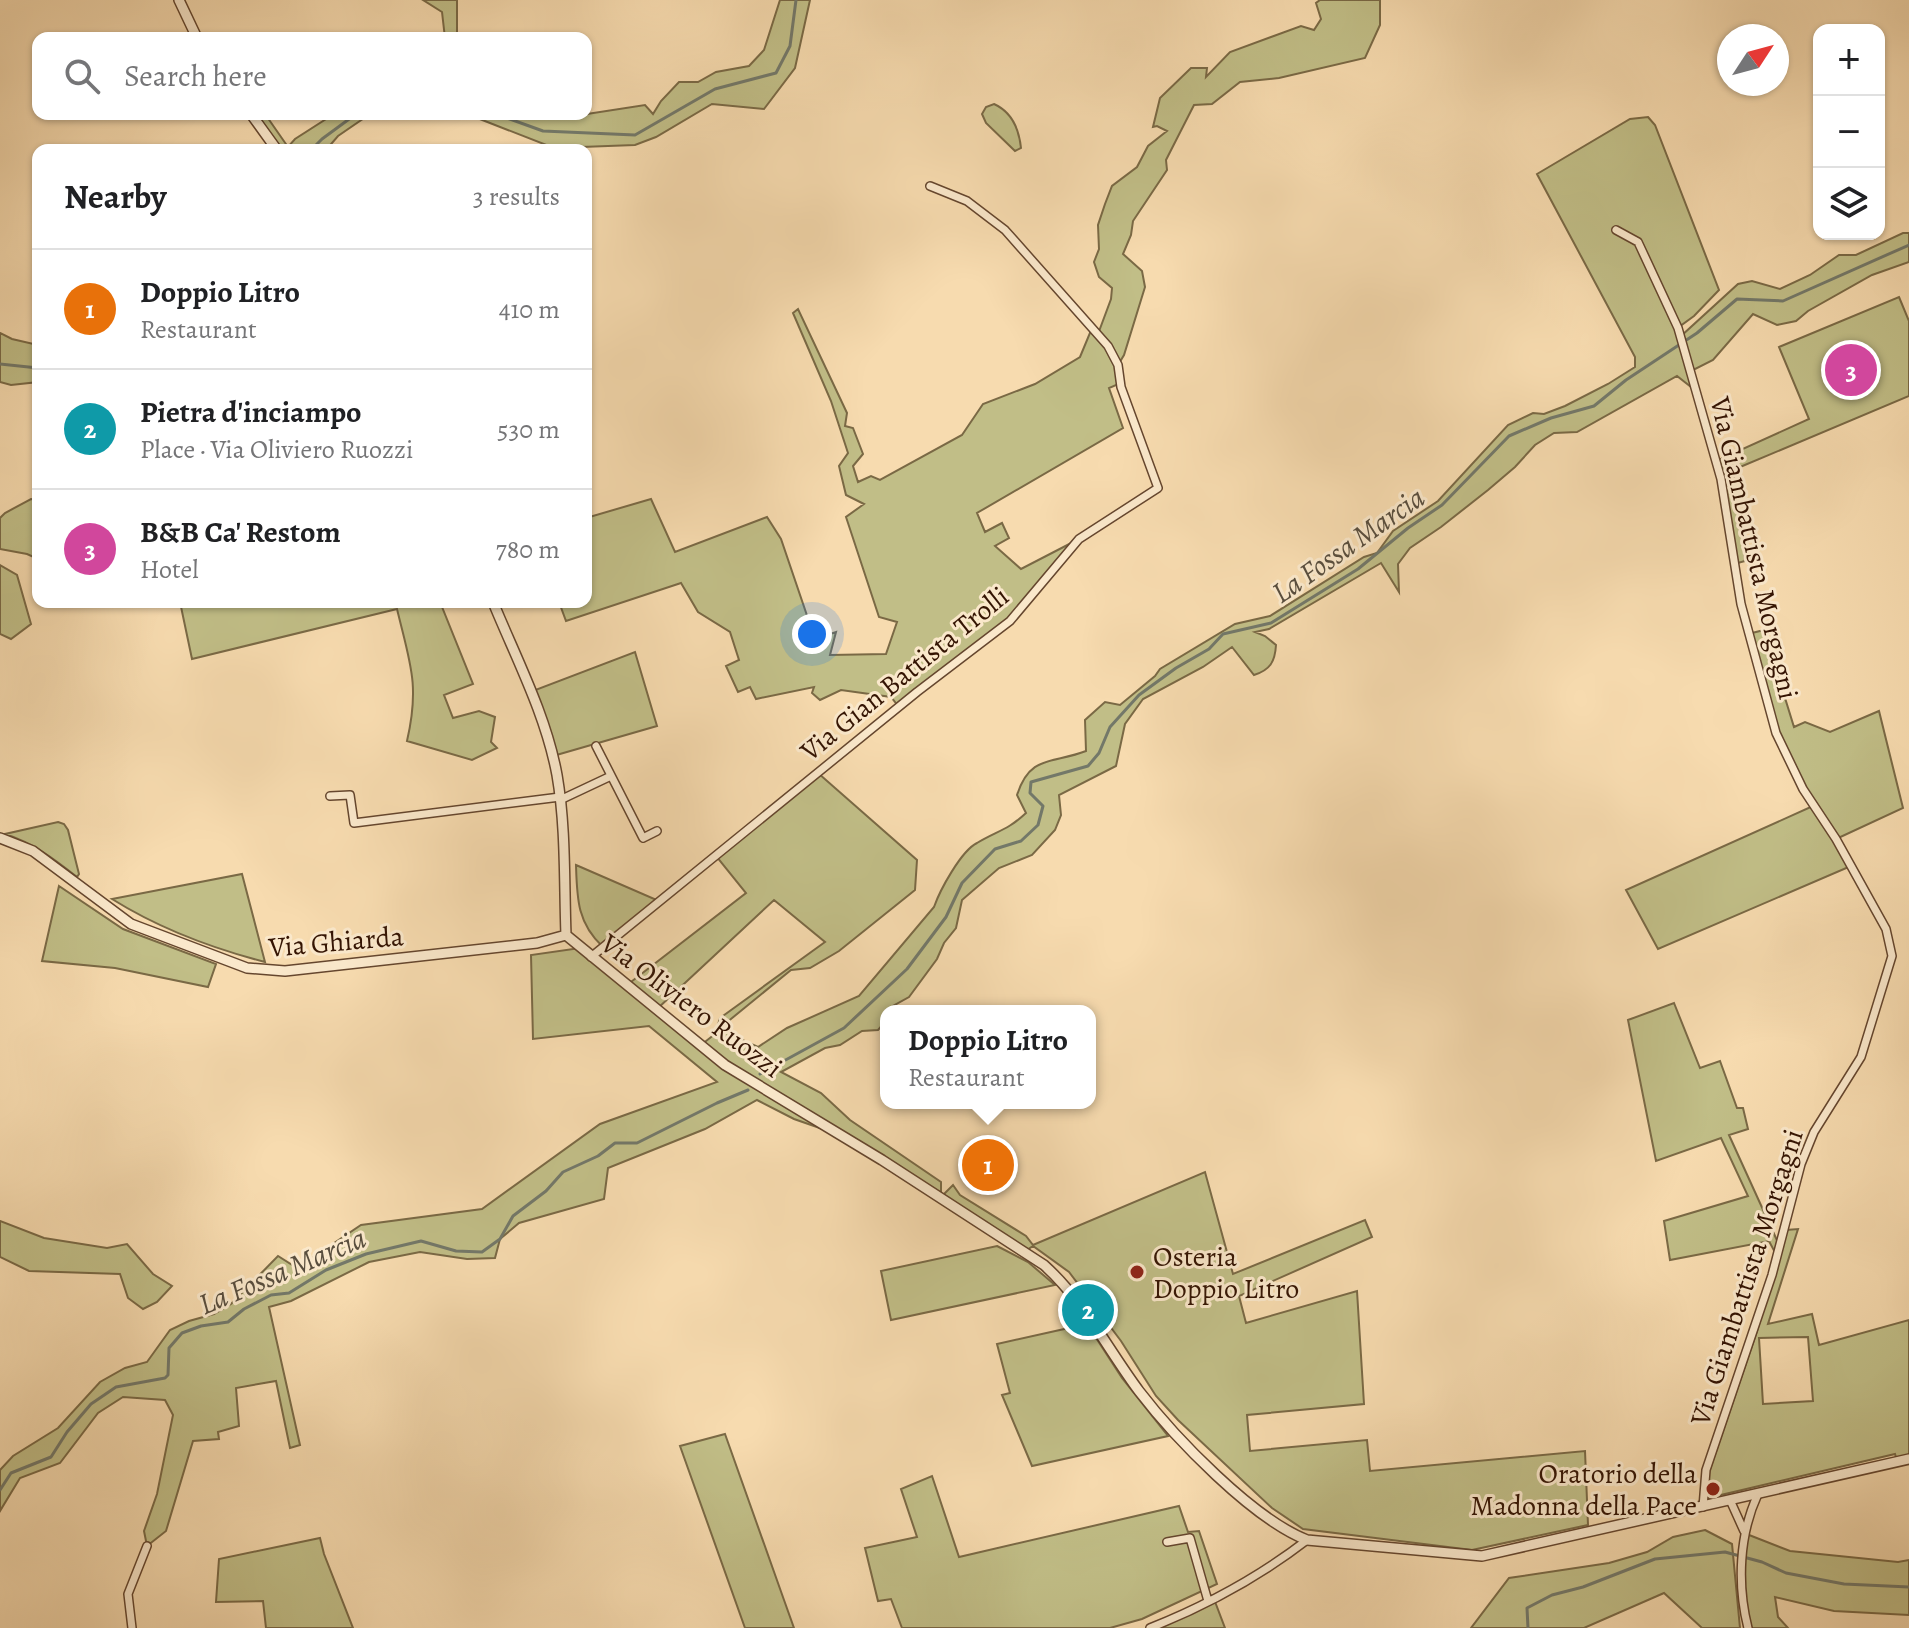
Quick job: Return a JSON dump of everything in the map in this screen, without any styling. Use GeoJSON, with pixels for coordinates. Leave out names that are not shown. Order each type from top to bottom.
{"type":"FeatureCollection","features":[{"type":"Feature","properties":{"kind":"street"},"geometry":{"type":"LineString","coordinates":[[179,0],[194,32]]}},
{"type":"Feature","properties":{"kind":"street"},"geometry":{"type":"LineString","coordinates":[[255,120],[273,144]]}},
{"type":"Feature","properties":{"kind":"street","name":"Via Gian Battista Trolli"},"geometry":{"type":"LineString","coordinates":[[591,957],[917,692],[1010,621],[1079,539],[1158,488],[1121,387],[1118,365],[1108,346],[1005,230],[967,201],[930,186]]}},
{"type":"Feature","properties":{"kind":"street","name":"Via Giambattista Morgagni"},"geometry":{"type":"LineString","coordinates":[[1616,230],[1638,242],[1678,328],[1716,461],[1741,604],[1772,722],[1803,789],[1836,839],[1886,929],[1892,956],[1891,968],[1861,1057],[1814,1132],[1801,1164],[1772,1275],[1706,1470],[1703,1507]]}},
{"type":"Feature","properties":{"kind":"street"},"geometry":{"type":"LineString","coordinates":[[495,608],[544,725],[553,756],[560,798],[566,935]]}},
{"type":"Feature","properties":{"kind":"street"},"geometry":{"type":"LineString","coordinates":[[596,746],[643,838],[657,831]]}},
{"type":"Feature","properties":{"kind":"street"},"geometry":{"type":"LineString","coordinates":[[330,796],[350,795],[354,823],[560,798],[611,776]]}},
{"type":"Feature","properties":{"kind":"street","name":"Via Ghiarda"},"geometry":{"type":"LineString","coordinates":[[0,838],[33,851],[131,924],[217,959],[257,971],[285,971],[529,944],[566,935]]}},
{"type":"Feature","properties":{"kind":"street","name":"Via Oliviero Ruozzi"},"geometry":{"type":"LineString","coordinates":[[566,935],[725,1065],[882,1160],[1044,1265],[1064,1283],[1139,1391],[1181,1440],[1277,1527],[1307,1540],[1482,1556],[1909,1459]]}},
{"type":"Feature","properties":{"kind":"street"},"geometry":{"type":"LineString","coordinates":[[1748,1628],[1741,1588],[1744,1533],[1758,1494]]}},
{"type":"Feature","properties":{"kind":"street"},"geometry":{"type":"LineString","coordinates":[[1730,1500],[1744,1533]]}},
{"type":"Feature","properties":{"kind":"street"},"geometry":{"type":"LineString","coordinates":[[1167,1542],[1190,1538],[1208,1601]]}},
{"type":"Feature","properties":{"kind":"street"},"geometry":{"type":"LineString","coordinates":[[1150,1628],[1208,1601],[1267,1568],[1307,1540]]}},
{"type":"Feature","properties":{"kind":"street"},"geometry":{"type":"LineString","coordinates":[[132,1628],[128,1594],[147,1546]]}},
{"type":"Feature","properties":{"kind":"shaded area"},"geometry":{"type":"Polygon","coordinates":[[[423,0],[457,0],[457,32],[444,32],[442,12],[423,0]]]}},
{"type":"Feature","properties":{"kind":"shaded area"},"geometry":{"type":"Polygon","coordinates":[[[780,0],[810,0],[795,68],[764,109],[712,104],[656,137],[635,145],[544,144],[482,120],[592,120],[592,113],[645,105],[653,114],[679,82],[698,82],[716,72],[749,66],[764,50],[780,0]]]}},
{"type":"Feature","properties":{"kind":"shaded area"},"geometry":{"type":"Polygon","coordinates":[[[1320,0],[1380,0],[1380,25],[1365,58],[1279,78],[1240,82],[1212,104],[1194,105],[1166,160],[1167,170],[1133,221],[1123,254],[1142,271],[1145,287],[1118,365],[1121,383],[1109,388],[1123,428],[977,513],[985,532],[1002,523],[1009,538],[995,546],[1021,569],[1079,539],[1010,621],[899,707],[891,697],[841,690],[820,700],[812,693],[814,687],[756,699],[750,687],[738,692],[726,666],[739,660],[730,632],[698,612],[681,583],[566,621],[561,608],[592,608],[592,516],[651,499],[675,552],[767,517],[781,539],[815,639],[836,632],[830,655],[886,654],[897,622],[879,617],[846,517],[864,504],[846,495],[839,466],[848,453],[831,401],[793,313],[798,309],[847,413],[845,426],[853,428],[863,454],[853,466],[858,482],[871,476],[880,480],[962,435],[983,404],[1035,384],[1080,357],[1092,328],[1098,334],[1112,288],[1099,277],[1094,262],[1099,249],[1098,225],[1112,186],[1137,167],[1148,146],[1167,131],[1153,127],[1160,98],[1191,68],[1207,68],[1206,77],[1230,52],[1301,26],[1314,30],[1321,19],[1316,3],[1320,0]]]}},
{"type":"Feature","properties":{"kind":"shaded area"},"geometry":{"type":"Polygon","coordinates":[[[994,104],[1014,122],[1021,148],[1015,151],[986,123],[982,114],[986,107],[994,104]]]}},
{"type":"Feature","properties":{"kind":"shaded area"},"geometry":{"type":"Polygon","coordinates":[[[1648,117],[1655,125],[1719,290],[1679,327],[1681,336],[1738,284],[1752,281],[1780,289],[1810,275],[1839,255],[1856,255],[1903,233],[1909,233],[1909,262],[1872,275],[1796,321],[1777,325],[1753,314],[1713,360],[1691,371],[1696,391],[1677,376],[1577,432],[1554,433],[1535,445],[1488,490],[1410,548],[1398,564],[1399,592],[1381,563],[1269,629],[1255,632],[1276,645],[1273,661],[1264,671],[1254,675],[1232,647],[1203,667],[1143,699],[1125,724],[1116,766],[1059,795],[1061,815],[1055,830],[1032,855],[999,868],[962,900],[956,928],[909,997],[895,1005],[880,1005],[878,1030],[862,1031],[840,1045],[825,1048],[781,1072],[821,1093],[850,1120],[941,1182],[941,1197],[953,1185],[960,1195],[1026,1236],[1033,1245],[1205,1172],[1233,1274],[1365,1220],[1372,1237],[1239,1296],[1246,1323],[1357,1291],[1364,1404],[1247,1415],[1250,1451],[1367,1440],[1370,1471],[1585,1451],[1588,1525],[1472,1550],[1303,1529],[1272,1508],[1156,1396],[1121,1341],[1069,1272],[1033,1246],[1024,1252],[837,1134],[794,1119],[757,1100],[705,1129],[608,1168],[604,1199],[519,1223],[500,1239],[495,1258],[467,1259],[420,1252],[369,1262],[291,1301],[269,1307],[300,1445],[290,1448],[276,1381],[236,1388],[239,1426],[218,1432],[219,1439],[193,1441],[166,1531],[147,1546],[144,1531],[157,1494],[173,1415],[165,1400],[123,1397],[98,1413],[60,1463],[20,1478],[0,1511],[0,1470],[13,1456],[58,1428],[100,1382],[125,1368],[147,1362],[170,1330],[214,1314],[231,1304],[278,1256],[297,1268],[361,1225],[482,1209],[600,1124],[717,1082],[649,1026],[533,1039],[531,955],[580,948],[627,985],[746,893],[716,856],[818,773],[917,860],[915,890],[839,951],[810,968],[791,970],[726,1023],[729,1034],[758,1047],[787,1028],[859,996],[934,907],[964,854],[1026,813],[1017,795],[1029,773],[1044,762],[1086,751],[1085,720],[1105,702],[1120,705],[1160,669],[1235,624],[1270,616],[1364,557],[1377,553],[1393,531],[1438,501],[1508,425],[1533,413],[1544,414],[1565,406],[1635,367],[1635,357],[1537,174],[1630,119],[1648,117]],[[774,900],[657,1009],[701,1045],[715,1034],[720,1018],[825,942],[774,900]]]}},
{"type":"Feature","properties":{"kind":"shaded area"},"geometry":{"type":"Polygon","coordinates":[[[255,120],[269,120],[286,144],[273,144],[255,120]]]}},
{"type":"Feature","properties":{"kind":"shaded area"},"geometry":{"type":"Polygon","coordinates":[[[325,120],[361,120],[331,144],[291,144],[325,120]]]}},
{"type":"Feature","properties":{"kind":"shaded area"},"geometry":{"type":"Polygon","coordinates":[[[1899,297],[1909,321],[1909,396],[1733,470],[1745,561],[1734,564],[1716,461],[1809,419],[1779,347],[1899,297]]]}},
{"type":"Feature","properties":{"kind":"shaded area"},"geometry":{"type":"Polygon","coordinates":[[[0,333],[32,344],[32,383],[11,385],[0,382],[0,333]]]}},
{"type":"Feature","properties":{"kind":"shaded area"},"geometry":{"type":"Polygon","coordinates":[[[32,499],[32,556],[0,549],[0,518],[32,499]]]}},
{"type":"Feature","properties":{"kind":"shaded area"},"geometry":{"type":"Polygon","coordinates":[[[0,565],[17,575],[31,624],[11,639],[0,634],[0,565]]]}},
{"type":"Feature","properties":{"kind":"shaded area"},"geometry":{"type":"Polygon","coordinates":[[[181,608],[442,608],[473,684],[444,695],[453,718],[479,711],[495,717],[491,742],[497,748],[472,760],[407,741],[413,704],[412,674],[397,609],[192,659],[181,608]]]}},
{"type":"Feature","properties":{"kind":"shaded area"},"geometry":{"type":"Polygon","coordinates":[[[1764,630],[1794,727],[1805,722],[1830,732],[1879,711],[1903,808],[1836,839],[1851,866],[1658,949],[1626,890],[1813,806],[1787,758],[1748,634],[1764,630]]]}},
{"type":"Feature","properties":{"kind":"shaded area"},"geometry":{"type":"Polygon","coordinates":[[[635,652],[657,726],[553,756],[530,692],[635,652]]]}},
{"type":"Feature","properties":{"kind":"shaded area"},"geometry":{"type":"Polygon","coordinates":[[[58,822],[68,830],[79,874],[77,877],[34,847],[5,834],[58,822]]]}},
{"type":"Feature","properties":{"kind":"shaded area"},"geometry":{"type":"Polygon","coordinates":[[[576,865],[659,901],[603,947],[583,919],[576,865]]]}},
{"type":"Feature","properties":{"kind":"shaded area"},"geometry":{"type":"Polygon","coordinates":[[[242,874],[265,962],[186,936],[112,899],[242,874]]]}},
{"type":"Feature","properties":{"kind":"shaded area"},"geometry":{"type":"Polygon","coordinates":[[[59,886],[123,929],[216,964],[208,987],[115,968],[42,961],[59,886]]]}},
{"type":"Feature","properties":{"kind":"shaded area"},"geometry":{"type":"Polygon","coordinates":[[[1674,1003],[1700,1068],[1720,1061],[1737,1108],[1743,1108],[1748,1129],[1729,1135],[1780,1247],[1786,1230],[1798,1229],[1768,1324],[1812,1314],[1819,1345],[1909,1320],[1909,1459],[1897,1461],[1895,1454],[1708,1498],[1708,1475],[1757,1331],[1778,1258],[1769,1241],[1670,1260],[1664,1221],[1748,1196],[1721,1138],[1656,1161],[1628,1020],[1674,1003]],[[1808,1337],[1759,1338],[1763,1404],[1813,1401],[1808,1337]]]}},
{"type":"Feature","properties":{"kind":"shaded area"},"geometry":{"type":"Polygon","coordinates":[[[0,1221],[44,1238],[107,1248],[127,1244],[153,1274],[172,1286],[157,1302],[143,1309],[128,1298],[120,1274],[29,1271],[0,1257],[0,1221]]]}},
{"type":"Feature","properties":{"kind":"shaded area"},"geometry":{"type":"Polygon","coordinates":[[[997,1246],[1028,1262],[1055,1285],[891,1320],[881,1271],[997,1246]]]}},
{"type":"Feature","properties":{"kind":"shaded area"},"geometry":{"type":"Polygon","coordinates":[[[1087,1324],[1122,1378],[1168,1436],[1032,1466],[1002,1395],[1010,1393],[997,1344],[1087,1324]]]}},
{"type":"Feature","properties":{"kind":"shaded area"},"geometry":{"type":"Polygon","coordinates":[[[725,1434],[794,1628],[745,1628],[680,1446],[725,1434]]]}},
{"type":"Feature","properties":{"kind":"shaded area"},"geometry":{"type":"Polygon","coordinates":[[[932,1476],[959,1557],[1179,1506],[1188,1532],[1199,1531],[1217,1584],[1142,1619],[1110,1628],[902,1628],[891,1599],[878,1601],[865,1548],[917,1537],[901,1489],[932,1476]]]}},
{"type":"Feature","properties":{"kind":"shaded area"},"geometry":{"type":"Polygon","coordinates":[[[1705,1530],[1732,1544],[1740,1628],[1702,1628],[1664,1593],[1584,1628],[1471,1628],[1509,1578],[1609,1563],[1647,1552],[1673,1537],[1705,1530]]]}},
{"type":"Feature","properties":{"kind":"shaded area"},"geometry":{"type":"Polygon","coordinates":[[[1744,1533],[1790,1551],[1898,1562],[1909,1560],[1909,1615],[1834,1611],[1775,1597],[1778,1617],[1788,1628],[1748,1628],[1744,1613],[1744,1533]]]}},
{"type":"Feature","properties":{"kind":"shaded area"},"geometry":{"type":"Polygon","coordinates":[[[320,1538],[353,1628],[266,1628],[263,1601],[216,1602],[219,1559],[320,1538]]]}},
{"type":"Feature","properties":{"kind":"shaded area"},"geometry":{"type":"Polygon","coordinates":[[[1214,1599],[1225,1628],[1150,1628],[1214,1599]]]}},
{"type":"Feature","properties":{"kind":"waterway"},"geometry":{"type":"LineString","coordinates":[[513,120],[543,131],[635,135],[715,89],[776,73],[790,46],[796,0]]}},
{"type":"Feature","properties":{"kind":"waterway"},"geometry":{"type":"LineString","coordinates":[[317,144],[348,120]]}},
{"type":"Feature","properties":{"kind":"waterway","name":"La Fossa Marcia"},"geometry":{"type":"LineString","coordinates":[[760,1074],[844,1028],[907,969],[946,917],[962,883],[995,849],[1021,841],[1038,825],[1043,806],[1030,793],[1031,782],[1088,766],[1099,753],[1110,727],[1139,695],[1209,649],[1223,634],[1271,623],[1358,569],[1442,505],[1509,436],[1551,418],[1594,406],[1626,380],[1697,333],[1737,299],[1783,301],[1909,245]]}},
{"type":"Feature","properties":{"kind":"waterway"},"geometry":{"type":"LineString","coordinates":[[0,364],[32,367]]}},
{"type":"Feature","properties":{"kind":"waterway","name":"La Fossa Marcia"},"geometry":{"type":"LineString","coordinates":[[0,1490],[11,1473],[51,1457],[91,1404],[116,1387],[165,1378],[168,1375],[169,1348],[182,1333],[228,1322],[244,1309],[271,1295],[289,1293],[326,1270],[366,1254],[421,1241],[456,1251],[482,1252],[500,1239],[513,1216],[546,1191],[563,1172],[598,1156],[615,1143],[637,1143],[748,1090]]}},
{"type":"Feature","properties":{"kind":"waterway"},"geometry":{"type":"LineString","coordinates":[[1528,1628],[1527,1608],[1552,1595],[1583,1587],[1655,1559],[1725,1552],[1762,1562],[1786,1573],[1844,1584],[1909,1587]]}},
{"type":"Feature","properties":{"kind":"place","name":"B&B Ca' Restom"},"geometry":{"type":"Point","coordinates":[1851,370]}},
{"type":"Feature","properties":{"kind":"place","name":"Doppio Litro"},"geometry":{"type":"Point","coordinates":[988,1165]}},
{"type":"Feature","properties":{"kind":"place","name":"Osteria Doppio Litro"},"geometry":{"type":"Point","coordinates":[1137,1272]}},
{"type":"Feature","properties":{"kind":"place","name":"Pietra d'inciampo"},"geometry":{"type":"Point","coordinates":[1088,1310]}},
{"type":"Feature","properties":{"kind":"place","name":"Oratorio della Madonna della Pace"},"geometry":{"type":"Point","coordinates":[1713,1489]}}]}
